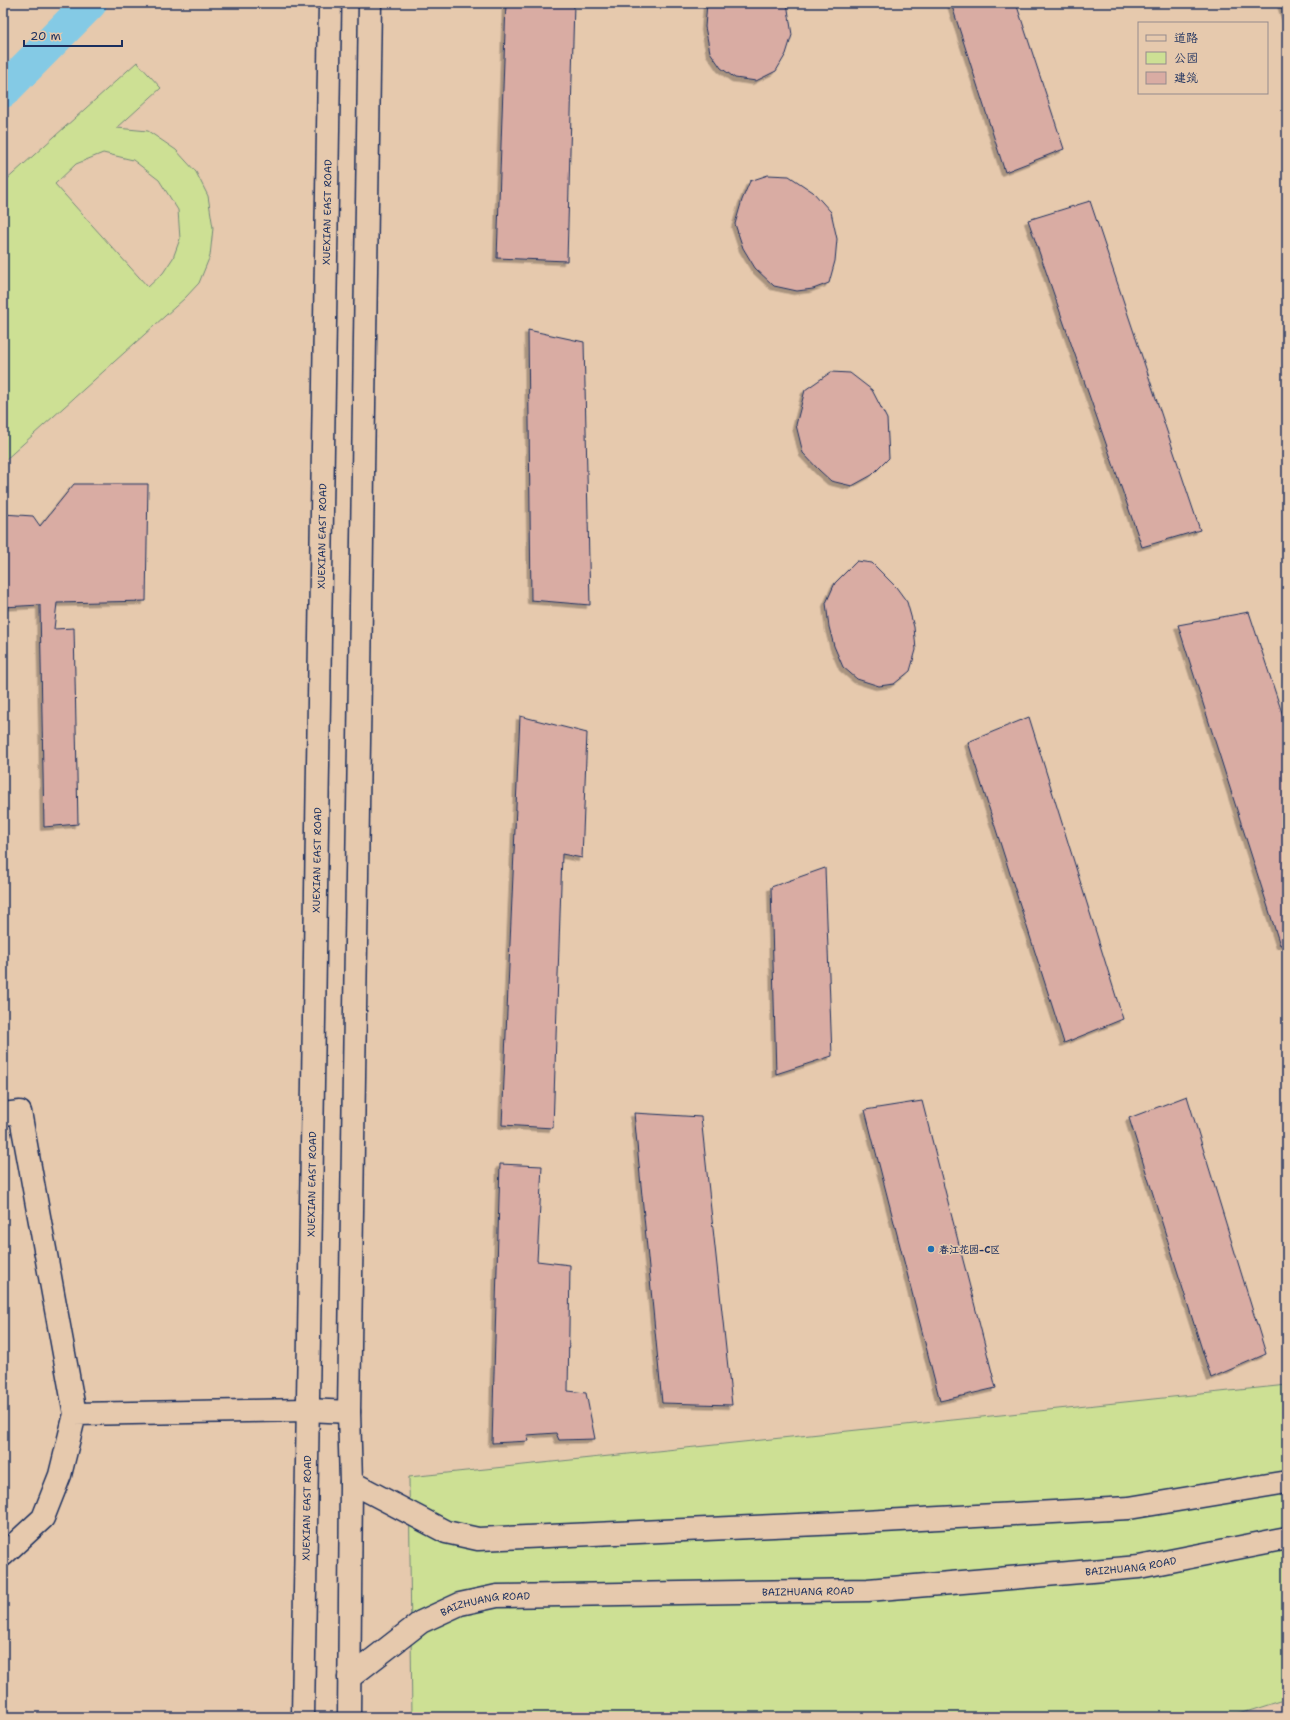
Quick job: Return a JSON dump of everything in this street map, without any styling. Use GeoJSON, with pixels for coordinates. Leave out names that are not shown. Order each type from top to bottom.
{"type":"FeatureCollection","features":[{"type":"Feature","properties":{"kind":"main road","name":"XUEXIAN EAST ROAD"},"geometry":{"type":"LineString","coordinates":[[303,1717],[330,3]]}},
{"type":"Feature","properties":{"kind":"main road"},"geometry":{"type":"LineString","coordinates":[[349,1717],[351,1482],[349,1412],[370,3]]}},
{"type":"Feature","properties":{"kind":"main road"},"geometry":{"type":"LineString","coordinates":[[3,1114],[20,1112],[75,1414],[60,1475],[43,1518],[3,1555]]}},
{"type":"Feature","properties":{"kind":"main road"},"geometry":{"type":"LineString","coordinates":[[75,1414],[308,1410],[349,1412]]}},
{"type":"Feature","properties":{"kind":"main road"},"geometry":{"type":"LineString","coordinates":[[351,1482],[446,1532],[478,1539],[864,1522],[1129,1508],[1287,1482]]}},
{"type":"Feature","properties":{"kind":"main road","name":"BAIZHUANG ROAD"},"geometry":{"type":"LineString","coordinates":[[349,1678],[421,1622],[460,1604],[498,1596],[868,1590],[1139,1567],[1287,1538]]}},
{"type":"Feature","properties":{"kind":"green space"},"geometry":{"type":"Polygon","coordinates":[[[137,62],[161,88],[117,128],[148,131],[176,150],[196,172],[208,196],[213,228],[210,256],[199,283],[185,298],[3,462],[3,183],[137,62]],[[103,153],[76,164],[55,184],[148,287],[163,273],[173,258],[180,239],[178,210],[159,180],[133,160],[103,153]]]}},
{"type":"Feature","properties":{"kind":"green space"},"geometry":{"type":"Polygon","coordinates":[[[1287,1385],[1287,1699],[1230,1717],[412,1717],[409,1477],[1287,1385]]]}},
{"type":"Feature","properties":{"kind":"building"},"geometry":{"type":"Polygon","coordinates":[[[506,3],[574,3],[567,261],[497,258],[506,3]]]}},
{"type":"Feature","properties":{"kind":"building"},"geometry":{"type":"Polygon","coordinates":[[[707,3],[787,3],[792,35],[786,54],[776,71],[756,81],[735,78],[721,68],[710,52],[705,27],[707,3]]]}},
{"type":"Feature","properties":{"kind":"building"},"geometry":{"type":"Polygon","coordinates":[[[951,3],[1016,3],[1064,149],[1005,172],[951,3]]]}},
{"type":"Feature","properties":{"kind":"building"},"geometry":{"type":"Polygon","coordinates":[[[1281,3],[1287,3],[1287,21],[1281,3]]]}},
{"type":"Feature","properties":{"kind":"building"},"geometry":{"type":"Polygon","coordinates":[[[768,175],[789,176],[813,192],[831,212],[837,239],[835,261],[829,283],[813,289],[797,291],[774,286],[755,268],[743,248],[735,224],[742,200],[750,181],[768,175]]]}},
{"type":"Feature","properties":{"kind":"building"},"geometry":{"type":"Polygon","coordinates":[[[1090,201],[1200,530],[1142,547],[1028,220],[1090,201]]]}},
{"type":"Feature","properties":{"kind":"building"},"geometry":{"type":"Polygon","coordinates":[[[528,330],[584,342],[590,605],[531,600],[528,330]]]}},
{"type":"Feature","properties":{"kind":"building"},"geometry":{"type":"Polygon","coordinates":[[[831,372],[850,373],[872,390],[887,419],[889,458],[872,475],[852,486],[831,481],[803,453],[796,425],[805,390],[831,372]]]}},
{"type":"Feature","properties":{"kind":"building"},"geometry":{"type":"Polygon","coordinates":[[[74,484],[148,484],[146,601],[57,603],[54,629],[74,628],[78,824],[44,827],[40,605],[3,607],[3,514],[33,516],[40,526],[74,484]]]}},
{"type":"Feature","properties":{"kind":"building"},"geometry":{"type":"Polygon","coordinates":[[[857,561],[872,563],[896,587],[907,602],[914,627],[916,650],[910,671],[894,684],[879,686],[857,679],[843,667],[834,646],[829,627],[826,603],[835,583],[857,561]]]}},
{"type":"Feature","properties":{"kind":"building"},"geometry":{"type":"Polygon","coordinates":[[[1249,612],[1287,728],[1287,943],[1280,945],[1178,625],[1249,612]]]}},
{"type":"Feature","properties":{"kind":"building"},"geometry":{"type":"Polygon","coordinates":[[[520,716],[587,733],[582,858],[562,854],[553,1128],[502,1125],[520,716]]]}},
{"type":"Feature","properties":{"kind":"building"},"geometry":{"type":"Polygon","coordinates":[[[1029,717],[1123,1019],[1064,1043],[968,742],[1029,717]]]}},
{"type":"Feature","properties":{"kind":"building"},"geometry":{"type":"Polygon","coordinates":[[[825,868],[832,1056],[776,1074],[771,887],[825,868]]]}},
{"type":"Feature","properties":{"kind":"building"},"geometry":{"type":"Polygon","coordinates":[[[1187,1096],[1266,1354],[1211,1378],[1129,1118],[1187,1096]]]}},
{"type":"Feature","properties":{"kind":"building","name":"春江花园-C区"},"geometry":{"type":"Polygon","coordinates":[[[922,1101],[996,1388],[940,1401],[865,1110],[922,1101]]]}},
{"type":"Feature","properties":{"kind":"building"},"geometry":{"type":"Polygon","coordinates":[[[634,1113],[701,1117],[732,1405],[662,1403],[634,1113]]]}},
{"type":"Feature","properties":{"kind":"building"},"geometry":{"type":"Polygon","coordinates":[[[500,1164],[542,1166],[537,1261],[570,1265],[568,1391],[586,1393],[595,1439],[559,1440],[556,1433],[527,1435],[529,1441],[492,1443],[500,1164]]]}},
{"type":"Feature","properties":{"kind":"waterway"},"geometry":{"type":"LineString","coordinates":[[3,91],[90,3]]}},
{"type":"Feature","properties":{"kind":"place","name":"春江花园-C区"},"geometry":{"type":"Point","coordinates":[931,1249]}}]}
